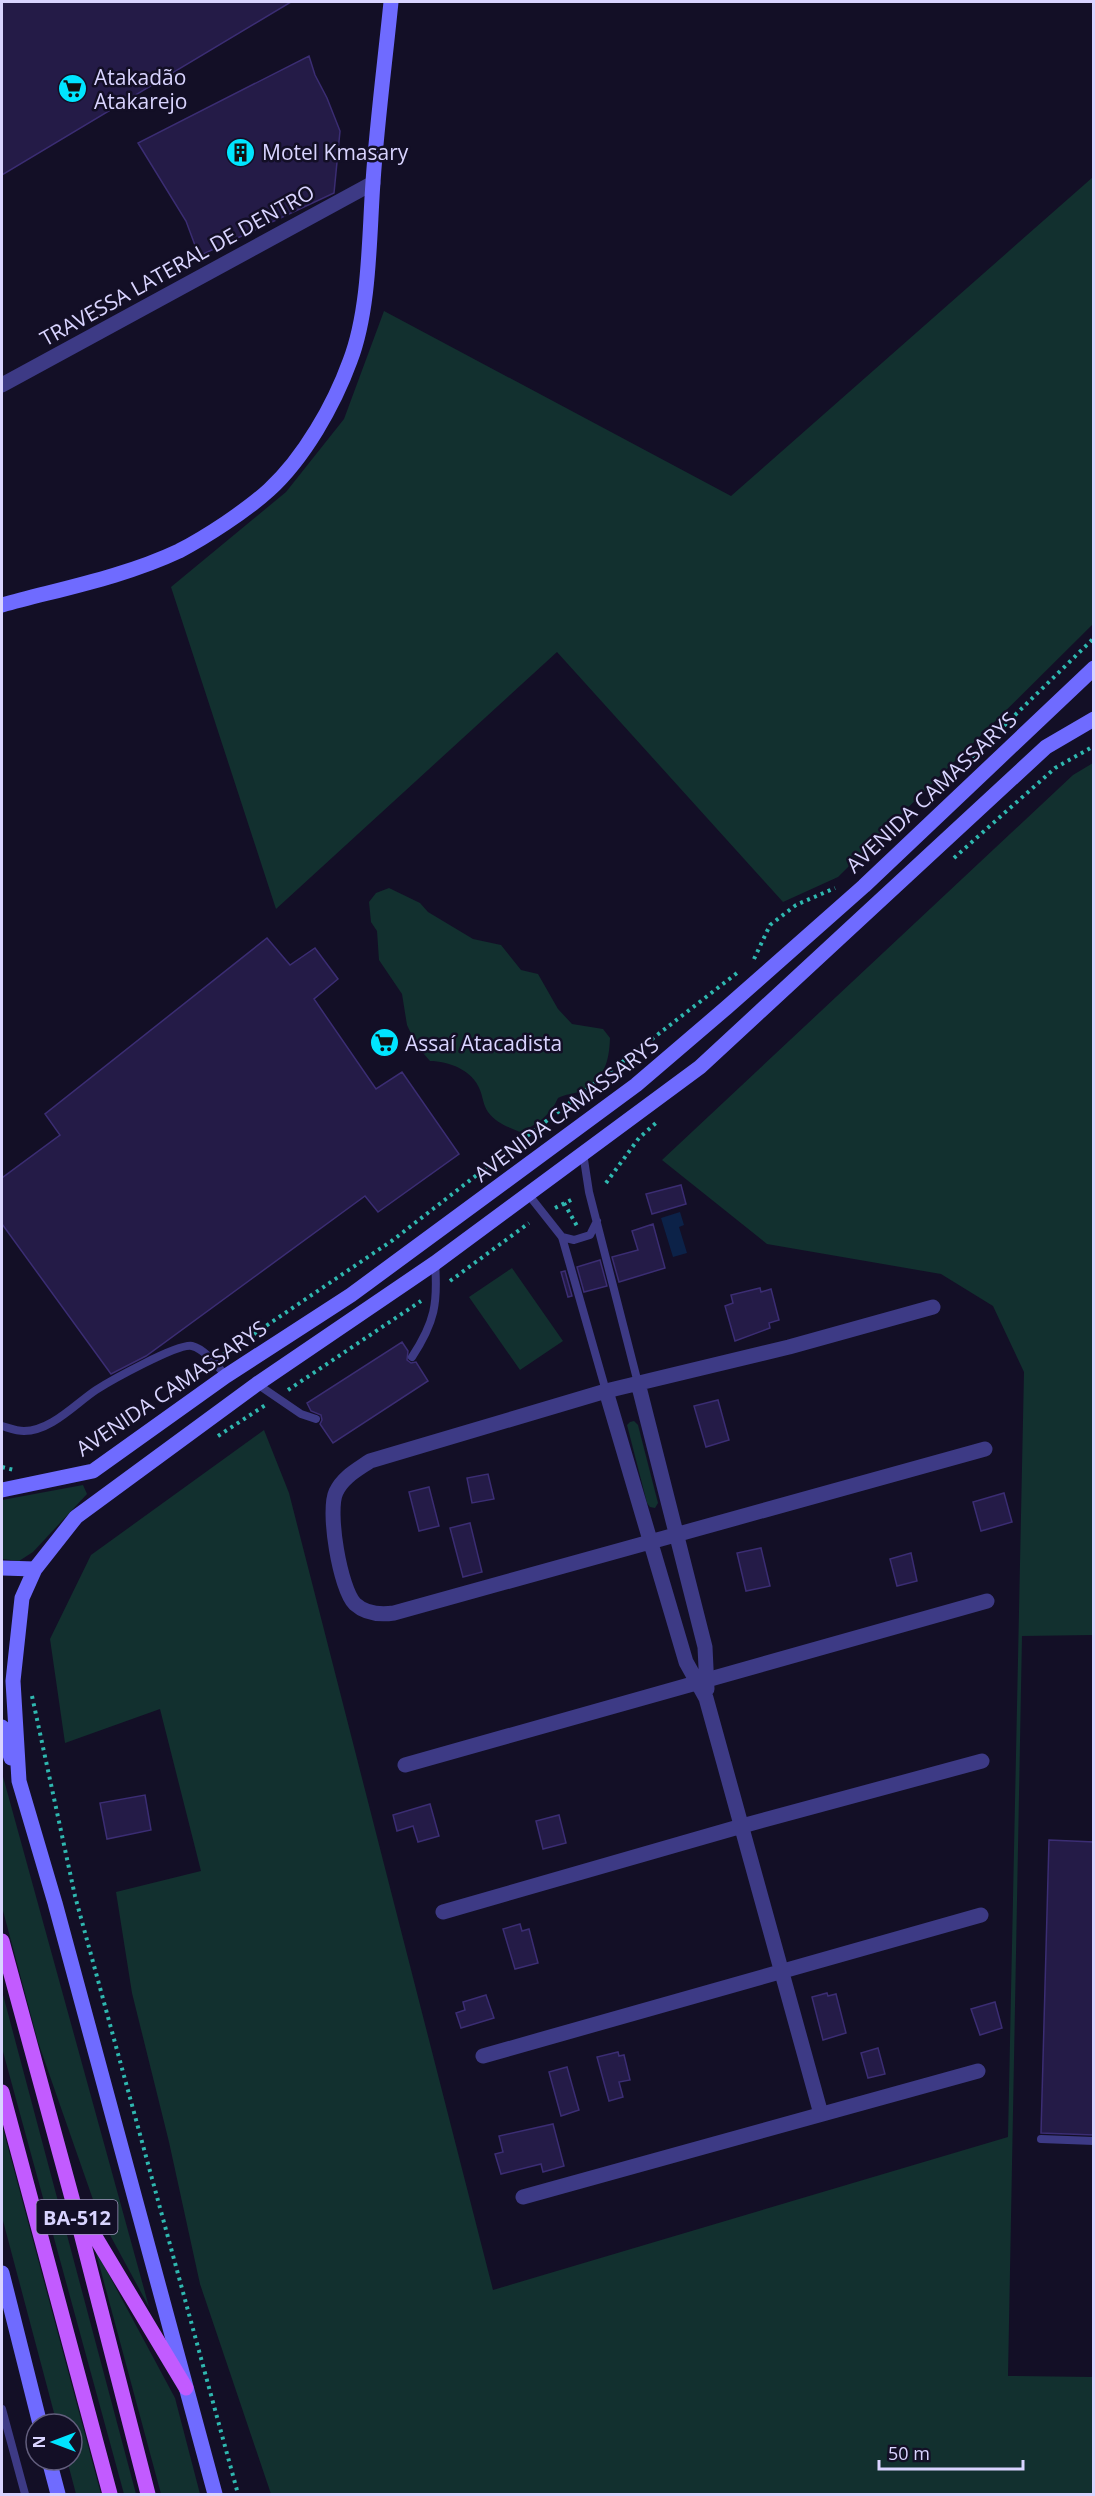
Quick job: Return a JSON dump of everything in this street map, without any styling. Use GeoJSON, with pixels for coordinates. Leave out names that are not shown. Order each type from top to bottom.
{"type":"FeatureCollection","features":[{"type":"Feature","properties":{"kind":"main road","name":"BA-512"},"geometry":{"type":"LineString","coordinates":[[2,1941],[72,2198],[148,2494]]}},
{"type":"Feature","properties":{"kind":"main road","name":"BA-512"},"geometry":{"type":"LineString","coordinates":[[2,2092],[110,2494]]}},
{"type":"Feature","properties":{"kind":"main road"},"geometry":{"type":"LineString","coordinates":[[72,2198],[186,2388]]}},
{"type":"Feature","properties":{"kind":"street"},"geometry":{"type":"LineString","coordinates":[[2,605],[107,577],[178,551],[210,533],[260,496],[283,474],[321,423],[351,360],[361,317],[391,2]]}},
{"type":"Feature","properties":{"kind":"street","name":"TRAVESSA LATERAL DE DENTRO"},"geometry":{"type":"LineString","coordinates":[[2,385],[373,183]]}},
{"type":"Feature","properties":{"kind":"street","name":"AVENIDA CAMASSARYS"},"geometry":{"type":"LineString","coordinates":[[2,1490],[93,1471],[226,1376],[351,1295],[636,1085],[718,1016],[855,893],[1094,668]]}},
{"type":"Feature","properties":{"kind":"street"},"geometry":{"type":"LineString","coordinates":[[19,1781],[13,1681],[22,1598],[34,1569],[76,1517],[257,1384],[435,1263],[700,1067],[1046,747],[1094,719]]}},
{"type":"Feature","properties":{"kind":"street"},"geometry":{"type":"LineString","coordinates":[[933,1307],[789,1347],[606,1391],[370,1461],[346,1476],[335,1493],[331,1516],[334,1540],[349,1596],[365,1611],[379,1615],[394,1613],[985,1449]]}},
{"type":"Feature","properties":{"kind":"street"},"geometry":{"type":"LineString","coordinates":[[638,1383],[705,1647],[702,1681],[706,1698],[821,2114]]}},
{"type":"Feature","properties":{"kind":"street"},"geometry":{"type":"LineString","coordinates":[[606,1391],[686,1662],[702,1681]]}},
{"type":"Feature","properties":{"kind":"street"},"geometry":{"type":"LineString","coordinates":[[2,1568],[6,1570],[34,1569]]}},
{"type":"Feature","properties":{"kind":"street"},"geometry":{"type":"LineString","coordinates":[[405,1765],[987,1600]]}},
{"type":"Feature","properties":{"kind":"street"},"geometry":{"type":"LineString","coordinates":[[2,1727],[55,1903],[215,2494]]}},
{"type":"Feature","properties":{"kind":"street"},"geometry":{"type":"LineString","coordinates":[[443,1912],[741,1826],[982,1761]]}},
{"type":"Feature","properties":{"kind":"street"},"geometry":{"type":"LineString","coordinates":[[483,2056],[981,1915]]}},
{"type":"Feature","properties":{"kind":"street"},"geometry":{"type":"LineString","coordinates":[[524,2197],[978,2072]]}},
{"type":"Feature","properties":{"kind":"street"},"geometry":{"type":"LineString","coordinates":[[2,2273],[37,2412]]}},
{"type":"Feature","properties":{"kind":"street"},"geometry":{"type":"LineString","coordinates":[[52,2472],[58,2494]]}},
{"type":"Feature","properties":{"kind":"lane"},"geometry":{"type":"LineString","coordinates":[[583,1153],[589,1192],[638,1383]]}},
{"type":"Feature","properties":{"kind":"lane"},"geometry":{"type":"LineString","coordinates":[[528,1194],[562,1237],[606,1391]]}},
{"type":"Feature","properties":{"kind":"lane"},"geometry":{"type":"LineString","coordinates":[[562,1237],[574,1240],[590,1235],[597,1221]]}},
{"type":"Feature","properties":{"kind":"lane"},"geometry":{"type":"LineString","coordinates":[[412,1357],[423,1341],[436,1308],[435,1263]]}},
{"type":"Feature","properties":{"kind":"lane"},"geometry":{"type":"LineString","coordinates":[[2,1426],[25,1431],[51,1422],[98,1389],[168,1352],[194,1346],[226,1376]]}},
{"type":"Feature","properties":{"kind":"lane"},"geometry":{"type":"LineString","coordinates":[[257,1384],[309,1418],[316,1419]]}},
{"type":"Feature","properties":{"kind":"lane"},"geometry":{"type":"LineString","coordinates":[[1041,2139],[1094,2141]]}},
{"type":"Feature","properties":{"kind":"lane"},"geometry":{"type":"LineString","coordinates":[[2,2409],[25,2494]]}},
{"type":"Feature","properties":{"kind":"path"},"geometry":{"type":"LineString","coordinates":[[969,761],[1094,638]]}},
{"type":"Feature","properties":{"kind":"path"},"geometry":{"type":"LineString","coordinates":[[754,960],[770,925],[796,904],[844,884]]}},
{"type":"Feature","properties":{"kind":"path"},"geometry":{"type":"LineString","coordinates":[[213,1362],[393,1240],[745,967]]}},
{"type":"Feature","properties":{"kind":"path"},"geometry":{"type":"LineString","coordinates":[[554,1208],[575,1198]]}},
{"type":"Feature","properties":{"kind":"path"},"geometry":{"type":"LineString","coordinates":[[564,1203],[578,1228]]}},
{"type":"Feature","properties":{"kind":"path"},"geometry":{"type":"LineString","coordinates":[[216,1438],[437,1290],[529,1223]]}},
{"type":"Feature","properties":{"kind":"path"},"geometry":{"type":"LineString","coordinates":[[31,1690],[75,1896],[238,2494]]}},
{"type":"Feature","properties":{"kind":"green space"},"geometry":{"type":"Polygon","coordinates":[[[1093,177],[1093,624],[838,877],[783,902],[557,652],[276,909],[171,587],[286,492],[344,419],[384,311],[731,496],[1093,177]]]}},
{"type":"Feature","properties":{"kind":"green space"},"geometry":{"type":"Polygon","coordinates":[[[1093,763],[1093,1635],[1022,1636],[1008,2376],[1093,2377],[1093,2494],[271,2494],[200,2284],[169,2142],[132,1993],[116,1892],[201,1871],[160,1709],[65,1743],[50,1639],[91,1555],[264,1430],[289,1493],[493,2290],[1008,2137],[1024,1372],[993,1306],[941,1274],[767,1244],[662,1160],[1073,775],[1093,763]]]}},
{"type":"Feature","properties":{"kind":"green space"},"geometry":{"type":"Polygon","coordinates":[[[389,888],[420,903],[428,912],[473,939],[501,945],[521,970],[538,974],[558,1009],[572,1024],[603,1029],[610,1038],[608,1055],[604,1069],[596,1081],[581,1091],[558,1098],[542,1119],[520,1132],[491,1116],[485,1107],[477,1083],[466,1072],[452,1065],[430,1061],[417,1046],[407,1025],[402,994],[379,960],[377,931],[371,922],[369,902],[376,893],[389,888]]]}},
{"type":"Feature","properties":{"kind":"green space"},"geometry":{"type":"Polygon","coordinates":[[[512,1268],[563,1341],[520,1370],[469,1297],[512,1268]]]}},
{"type":"Feature","properties":{"kind":"green space"},"geometry":{"type":"Polygon","coordinates":[[[634,1421],[638,1425],[658,1503],[655,1508],[650,1507],[647,1503],[627,1425],[634,1421]]]}},
{"type":"Feature","properties":{"kind":"green space"},"geometry":{"type":"Polygon","coordinates":[[[83,1485],[87,1494],[33,1552],[19,1561],[2,1559],[2,1500],[83,1485]]]}},
{"type":"Feature","properties":{"kind":"green space"},"geometry":{"type":"Polygon","coordinates":[[[2,1773],[149,2307],[97,2211],[38,2042],[2,1907],[2,1773]]]}},
{"type":"Feature","properties":{"kind":"green space"},"geometry":{"type":"Polygon","coordinates":[[[2,1991],[136,2494],[124,2494],[2,2048],[2,1991]]]}},
{"type":"Feature","properties":{"kind":"green space"},"geometry":{"type":"Polygon","coordinates":[[[2,2125],[79,2412],[54,2412],[2,2217],[2,2125]]]}},
{"type":"Feature","properties":{"kind":"green space"},"geometry":{"type":"Polygon","coordinates":[[[95,2249],[175,2398],[200,2494],[161,2494],[95,2249]]]}},
{"type":"Feature","properties":{"kind":"green space"},"geometry":{"type":"Polygon","coordinates":[[[84,2431],[101,2494],[76,2494],[70,2472],[84,2472],[84,2431]]]}},
{"type":"Feature","properties":{"kind":"water"},"geometry":{"type":"Polygon","coordinates":[[[680,1212],[684,1225],[679,1227],[687,1253],[673,1257],[661,1218],[680,1212]]]}},
{"type":"Feature","properties":{"kind":"building","name":"Atakadão Atakarejo"},"geometry":{"type":"Polygon","coordinates":[[[2,2],[291,2],[2,175],[2,2]]]}},
{"type":"Feature","properties":{"kind":"building","name":"Motel Kmasary"},"geometry":{"type":"Polygon","coordinates":[[[309,56],[340,131],[334,193],[199,256],[186,221],[138,143],[309,56]]]}},
{"type":"Feature","properties":{"kind":"building","name":"Assaí Atacadista"},"geometry":{"type":"Polygon","coordinates":[[[267,938],[290,965],[315,948],[338,979],[314,999],[376,1089],[402,1072],[459,1154],[378,1212],[365,1196],[146,1356],[111,1374],[2,1224],[2,1178],[60,1135],[45,1114],[267,938]]]}},
{"type":"Feature","properties":{"kind":"building"},"geometry":{"type":"Polygon","coordinates":[[[681,1185],[686,1204],[652,1214],[646,1194],[681,1185]]]}},
{"type":"Feature","properties":{"kind":"building"},"geometry":{"type":"Polygon","coordinates":[[[653,1224],[665,1268],[619,1282],[612,1257],[638,1250],[632,1231],[653,1224]]]}},
{"type":"Feature","properties":{"kind":"building"},"geometry":{"type":"Polygon","coordinates":[[[600,1260],[607,1286],[584,1292],[577,1267],[600,1260]]]}},
{"type":"Feature","properties":{"kind":"building"},"geometry":{"type":"Polygon","coordinates":[[[565,1271],[572,1296],[568,1297],[561,1272],[565,1271]]]}},
{"type":"Feature","properties":{"kind":"building"},"geometry":{"type":"Polygon","coordinates":[[[760,1288],[761,1292],[771,1289],[779,1320],[769,1323],[770,1328],[735,1341],[725,1306],[733,1303],[731,1295],[760,1288]]]}},
{"type":"Feature","properties":{"kind":"building"},"geometry":{"type":"Polygon","coordinates":[[[402,1342],[408,1351],[407,1360],[411,1363],[416,1362],[428,1381],[333,1443],[320,1424],[321,1415],[311,1411],[307,1403],[402,1342]]]}},
{"type":"Feature","properties":{"kind":"building"},"geometry":{"type":"Polygon","coordinates":[[[718,1400],[729,1440],[706,1447],[694,1406],[718,1400]]]}},
{"type":"Feature","properties":{"kind":"building"},"geometry":{"type":"Polygon","coordinates":[[[488,1474],[494,1499],[472,1503],[467,1478],[488,1474]]]}},
{"type":"Feature","properties":{"kind":"building"},"geometry":{"type":"Polygon","coordinates":[[[429,1487],[439,1526],[419,1531],[409,1492],[429,1487]]]}},
{"type":"Feature","properties":{"kind":"building"},"geometry":{"type":"Polygon","coordinates":[[[1004,1493],[1012,1522],[981,1531],[973,1502],[1004,1493]]]}},
{"type":"Feature","properties":{"kind":"building"},"geometry":{"type":"Polygon","coordinates":[[[470,1523],[482,1572],[463,1577],[450,1528],[470,1523]]]}},
{"type":"Feature","properties":{"kind":"building"},"geometry":{"type":"Polygon","coordinates":[[[761,1548],[770,1586],[746,1591],[737,1553],[761,1548]]]}},
{"type":"Feature","properties":{"kind":"building"},"geometry":{"type":"Polygon","coordinates":[[[911,1553],[917,1581],[897,1586],[890,1559],[911,1553]]]}},
{"type":"Feature","properties":{"kind":"building"},"geometry":{"type":"Polygon","coordinates":[[[145,1795],[151,1830],[107,1839],[100,1803],[145,1795]]]}},
{"type":"Feature","properties":{"kind":"building"},"geometry":{"type":"Polygon","coordinates":[[[430,1804],[439,1836],[418,1842],[413,1826],[397,1831],[393,1815],[430,1804]]]}},
{"type":"Feature","properties":{"kind":"building"},"geometry":{"type":"Polygon","coordinates":[[[559,1815],[566,1843],[543,1849],[536,1821],[559,1815]]]}},
{"type":"Feature","properties":{"kind":"building"},"geometry":{"type":"Polygon","coordinates":[[[1049,1840],[1094,1842],[1094,2135],[1041,2133],[1049,1840]]]}},
{"type":"Feature","properties":{"kind":"building"},"geometry":{"type":"Polygon","coordinates":[[[520,1924],[522,1931],[529,1929],[538,1963],[515,1969],[503,1929],[520,1924]]]}},
{"type":"Feature","properties":{"kind":"building"},"geometry":{"type":"Polygon","coordinates":[[[827,1993],[828,1996],[836,1994],[846,2033],[823,2040],[812,1997],[827,1993]]]}},
{"type":"Feature","properties":{"kind":"building"},"geometry":{"type":"Polygon","coordinates":[[[486,1995],[494,2018],[461,2028],[456,2013],[465,2010],[463,2002],[486,1995]]]}},
{"type":"Feature","properties":{"kind":"building"},"geometry":{"type":"Polygon","coordinates":[[[995,2002],[1002,2028],[980,2035],[971,2009],[995,2002]]]}},
{"type":"Feature","properties":{"kind":"building"},"geometry":{"type":"Polygon","coordinates":[[[878,2048],[885,2074],[868,2078],[861,2053],[878,2048]]]}},
{"type":"Feature","properties":{"kind":"building"},"geometry":{"type":"Polygon","coordinates":[[[618,2052],[619,2056],[624,2055],[630,2080],[619,2082],[623,2097],[609,2101],[597,2057],[618,2052]]]}},
{"type":"Feature","properties":{"kind":"building"},"geometry":{"type":"Polygon","coordinates":[[[567,2067],[579,2110],[561,2116],[549,2072],[567,2067]]]}},
{"type":"Feature","properties":{"kind":"building"},"geometry":{"type":"Polygon","coordinates":[[[553,2124],[564,2166],[543,2172],[541,2164],[501,2174],[495,2154],[503,2152],[499,2136],[553,2124]]]}},
{"type":"Feature","properties":{"kind":"place","name":"Atakadão Atakarejo"},"geometry":{"type":"Point","coordinates":[73,89]}},
{"type":"Feature","properties":{"kind":"place","name":"Motel Kmasary"},"geometry":{"type":"Point","coordinates":[241,152]}},
{"type":"Feature","properties":{"kind":"place","name":"Assaí Atacadista"},"geometry":{"type":"Point","coordinates":[384,1043]}}]}
